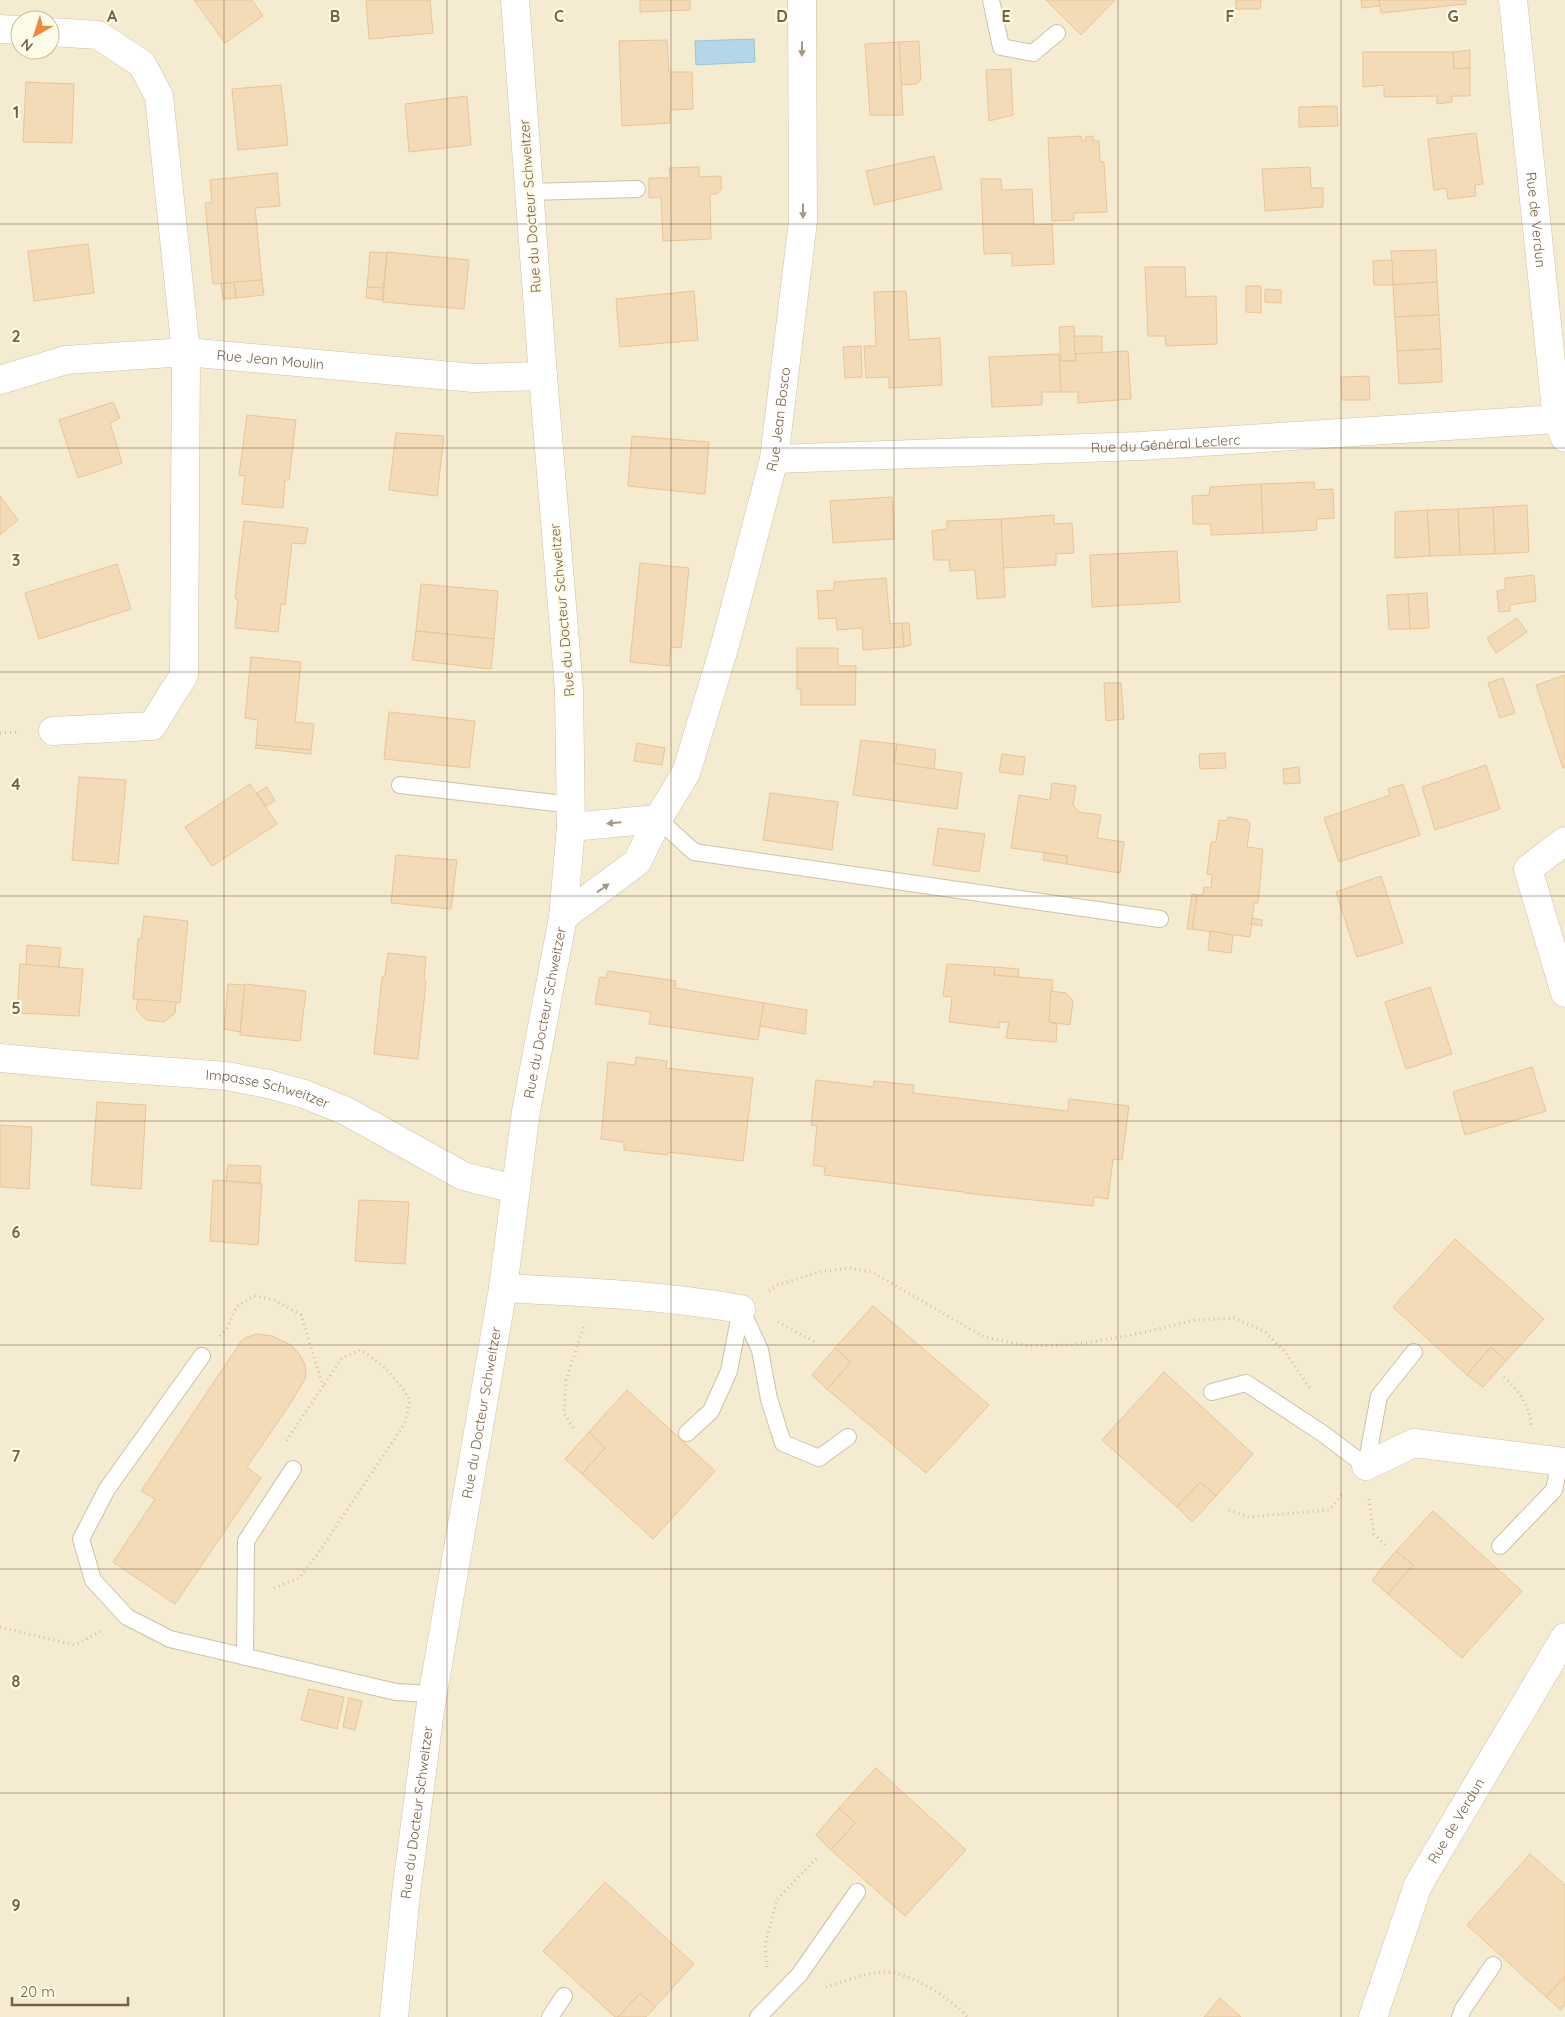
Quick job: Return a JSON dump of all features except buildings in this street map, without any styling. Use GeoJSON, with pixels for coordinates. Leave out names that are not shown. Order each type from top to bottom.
{"type":"FeatureCollection","features":[{"type":"Feature","properties":{"kind":"street","name":"Rue du Docteur Schweitzer"},"geometry":{"type":"LineString","coordinates":[[394,2017],[406,1894],[433,1694],[503,1288],[526,1112],[563,917],[571,816],[569,690],[515,0]]}},
{"type":"Feature","properties":{"kind":"street","name":"Rue Jean Bosco"},"geometry":{"type":"LineString","coordinates":[[563,917],[637,862],[658,820],[686,773],[725,645],[774,458],[803,221],[802,0]]}},
{"type":"Feature","properties":{"kind":"street","name":"Rue de Verdun"},"geometry":{"type":"LineString","coordinates":[[1514,0],[1561,428]]}},
{"type":"Feature","properties":{"kind":"street"},"geometry":{"type":"LineString","coordinates":[[53,731],[152,726],[184,675],[186,352],[159,96],[142,64],[98,35],[60,33]]}},
{"type":"Feature","properties":{"kind":"street","name":"Rue Jean Moulin"},"geometry":{"type":"LineString","coordinates":[[0,380],[66,360],[186,352],[474,378],[543,376]]}},
{"type":"Feature","properties":{"kind":"street","name":"Rue du Général Leclerc"},"geometry":{"type":"LineString","coordinates":[[774,458],[1140,446],[1561,428]]}},
{"type":"Feature","properties":{"kind":"street"},"geometry":{"type":"LineString","coordinates":[[571,816],[658,820]]}},
{"type":"Feature","properties":{"kind":"street"},"geometry":{"type":"LineString","coordinates":[[1565,841],[1528,869],[1565,993]]}},
{"type":"Feature","properties":{"kind":"street","name":"Impasse Schweitzer"},"geometry":{"type":"LineString","coordinates":[[0,1058],[227,1076],[268,1084],[304,1094],[346,1111],[463,1176],[515,1189]]}},
{"type":"Feature","properties":{"kind":"street"},"geometry":{"type":"LineString","coordinates":[[503,1288],[595,1292],[694,1301],[741,1309]]}},
{"type":"Feature","properties":{"kind":"street"},"geometry":{"type":"LineString","coordinates":[[1366,1466],[1414,1443],[1563,1462]]}},
{"type":"Feature","properties":{"kind":"street","name":"Rue de Verdun"},"geometry":{"type":"LineString","coordinates":[[1373,2017],[1418,1886],[1565,1637]]}},
{"type":"Feature","properties":{"kind":"lane"},"geometry":{"type":"LineString","coordinates":[[991,0],[1001,47],[1033,53],[1057,33]]}},
{"type":"Feature","properties":{"kind":"lane"},"geometry":{"type":"LineString","coordinates":[[529,192],[637,190]]}},
{"type":"Feature","properties":{"kind":"lane"},"geometry":{"type":"LineString","coordinates":[[400,786],[571,816]]}},
{"type":"Feature","properties":{"kind":"lane"},"geometry":{"type":"LineString","coordinates":[[658,820],[694,852],[1160,919]]}},
{"type":"Feature","properties":{"kind":"lane"},"geometry":{"type":"LineString","coordinates":[[688,1433],[711,1411],[729,1371],[741,1309]]}},
{"type":"Feature","properties":{"kind":"lane"},"geometry":{"type":"LineString","coordinates":[[741,1309],[760,1350],[769,1399],[783,1442],[819,1458],[848,1437]]}},
{"type":"Feature","properties":{"kind":"lane"},"geometry":{"type":"LineString","coordinates":[[1212,1392],[1246,1383],[1322,1433],[1366,1466],[1379,1396],[1414,1352]]}},
{"type":"Feature","properties":{"kind":"lane"},"geometry":{"type":"LineString","coordinates":[[202,1356],[107,1489],[81,1540],[93,1580],[127,1617],[170,1639],[396,1692],[433,1694]]}},
{"type":"Feature","properties":{"kind":"lane"},"geometry":{"type":"LineString","coordinates":[[1500,1546],[1554,1490],[1563,1462]]}},
{"type":"Feature","properties":{"kind":"lane"},"geometry":{"type":"LineString","coordinates":[[245,1657],[246,1541],[293,1469]]}},
{"type":"Feature","properties":{"kind":"lane"},"geometry":{"type":"LineString","coordinates":[[758,2017],[799,1976],[857,1892]]}},
{"type":"Feature","properties":{"kind":"lane"},"geometry":{"type":"LineString","coordinates":[[1460,2017],[1463,2009],[1493,1965]]}},
{"type":"Feature","properties":{"kind":"lane"},"geometry":{"type":"LineString","coordinates":[[550,2017],[564,1996]]}},
{"type":"Feature","properties":{"kind":"path"},"geometry":{"type":"LineString","coordinates":[[741,1309],[778,1285],[819,1272],[849,1268],[872,1272],[984,1337],[1029,1346],[1072,1345],[1132,1335],[1195,1320],[1234,1318],[1264,1331],[1285,1352],[1316,1397],[1322,1433]]}},
{"type":"Feature","properties":{"kind":"path"},"geometry":{"type":"LineString","coordinates":[[573,1428],[564,1413],[566,1380],[595,1292]]}},
{"type":"Feature","properties":{"kind":"path"},"geometry":{"type":"LineString","coordinates":[[202,1356],[227,1328],[237,1306],[254,1296],[274,1300],[301,1315],[323,1386]]}},
{"type":"Feature","properties":{"kind":"path"},"geometry":{"type":"LineString","coordinates":[[246,1589],[275,1588],[299,1578],[319,1552],[405,1423],[410,1400],[392,1374],[376,1359],[360,1350],[342,1358],[284,1444],[293,1469]]}},
{"type":"Feature","properties":{"kind":"path"},"geometry":{"type":"LineString","coordinates":[[1504,1376],[1520,1392],[1530,1410],[1532,1435],[1529,1457]]}},
{"type":"Feature","properties":{"kind":"path"},"geometry":{"type":"LineString","coordinates":[[1229,1510],[1249,1517],[1329,1510],[1366,1466]]}},
{"type":"Feature","properties":{"kind":"path"},"geometry":{"type":"LineString","coordinates":[[1366,1466],[1374,1534],[1387,1547]]}},
{"type":"Feature","properties":{"kind":"path"},"geometry":{"type":"LineString","coordinates":[[0,1627],[75,1645],[127,1617]]}},
{"type":"Feature","properties":{"kind":"path"},"geometry":{"type":"LineString","coordinates":[[771,2003],[765,1945],[777,1899],[818,1857]]}},
{"type":"Feature","properties":{"kind":"path"},"geometry":{"type":"LineString","coordinates":[[822,1987],[884,1972],[919,1980],[960,2009],[967,2017]]}},
{"type":"Feature","properties":{"kind":"shaded area"},"geometry":{"type":"Polygon","coordinates":[[[0,0],[1565,0],[1565,2017],[0,2017],[0,0]]]}},
{"type":"Feature","properties":{"kind":"water"},"geometry":{"type":"Polygon","coordinates":[[[754,39],[755,62],[696,65],[695,41],[754,39]]]}}]}
